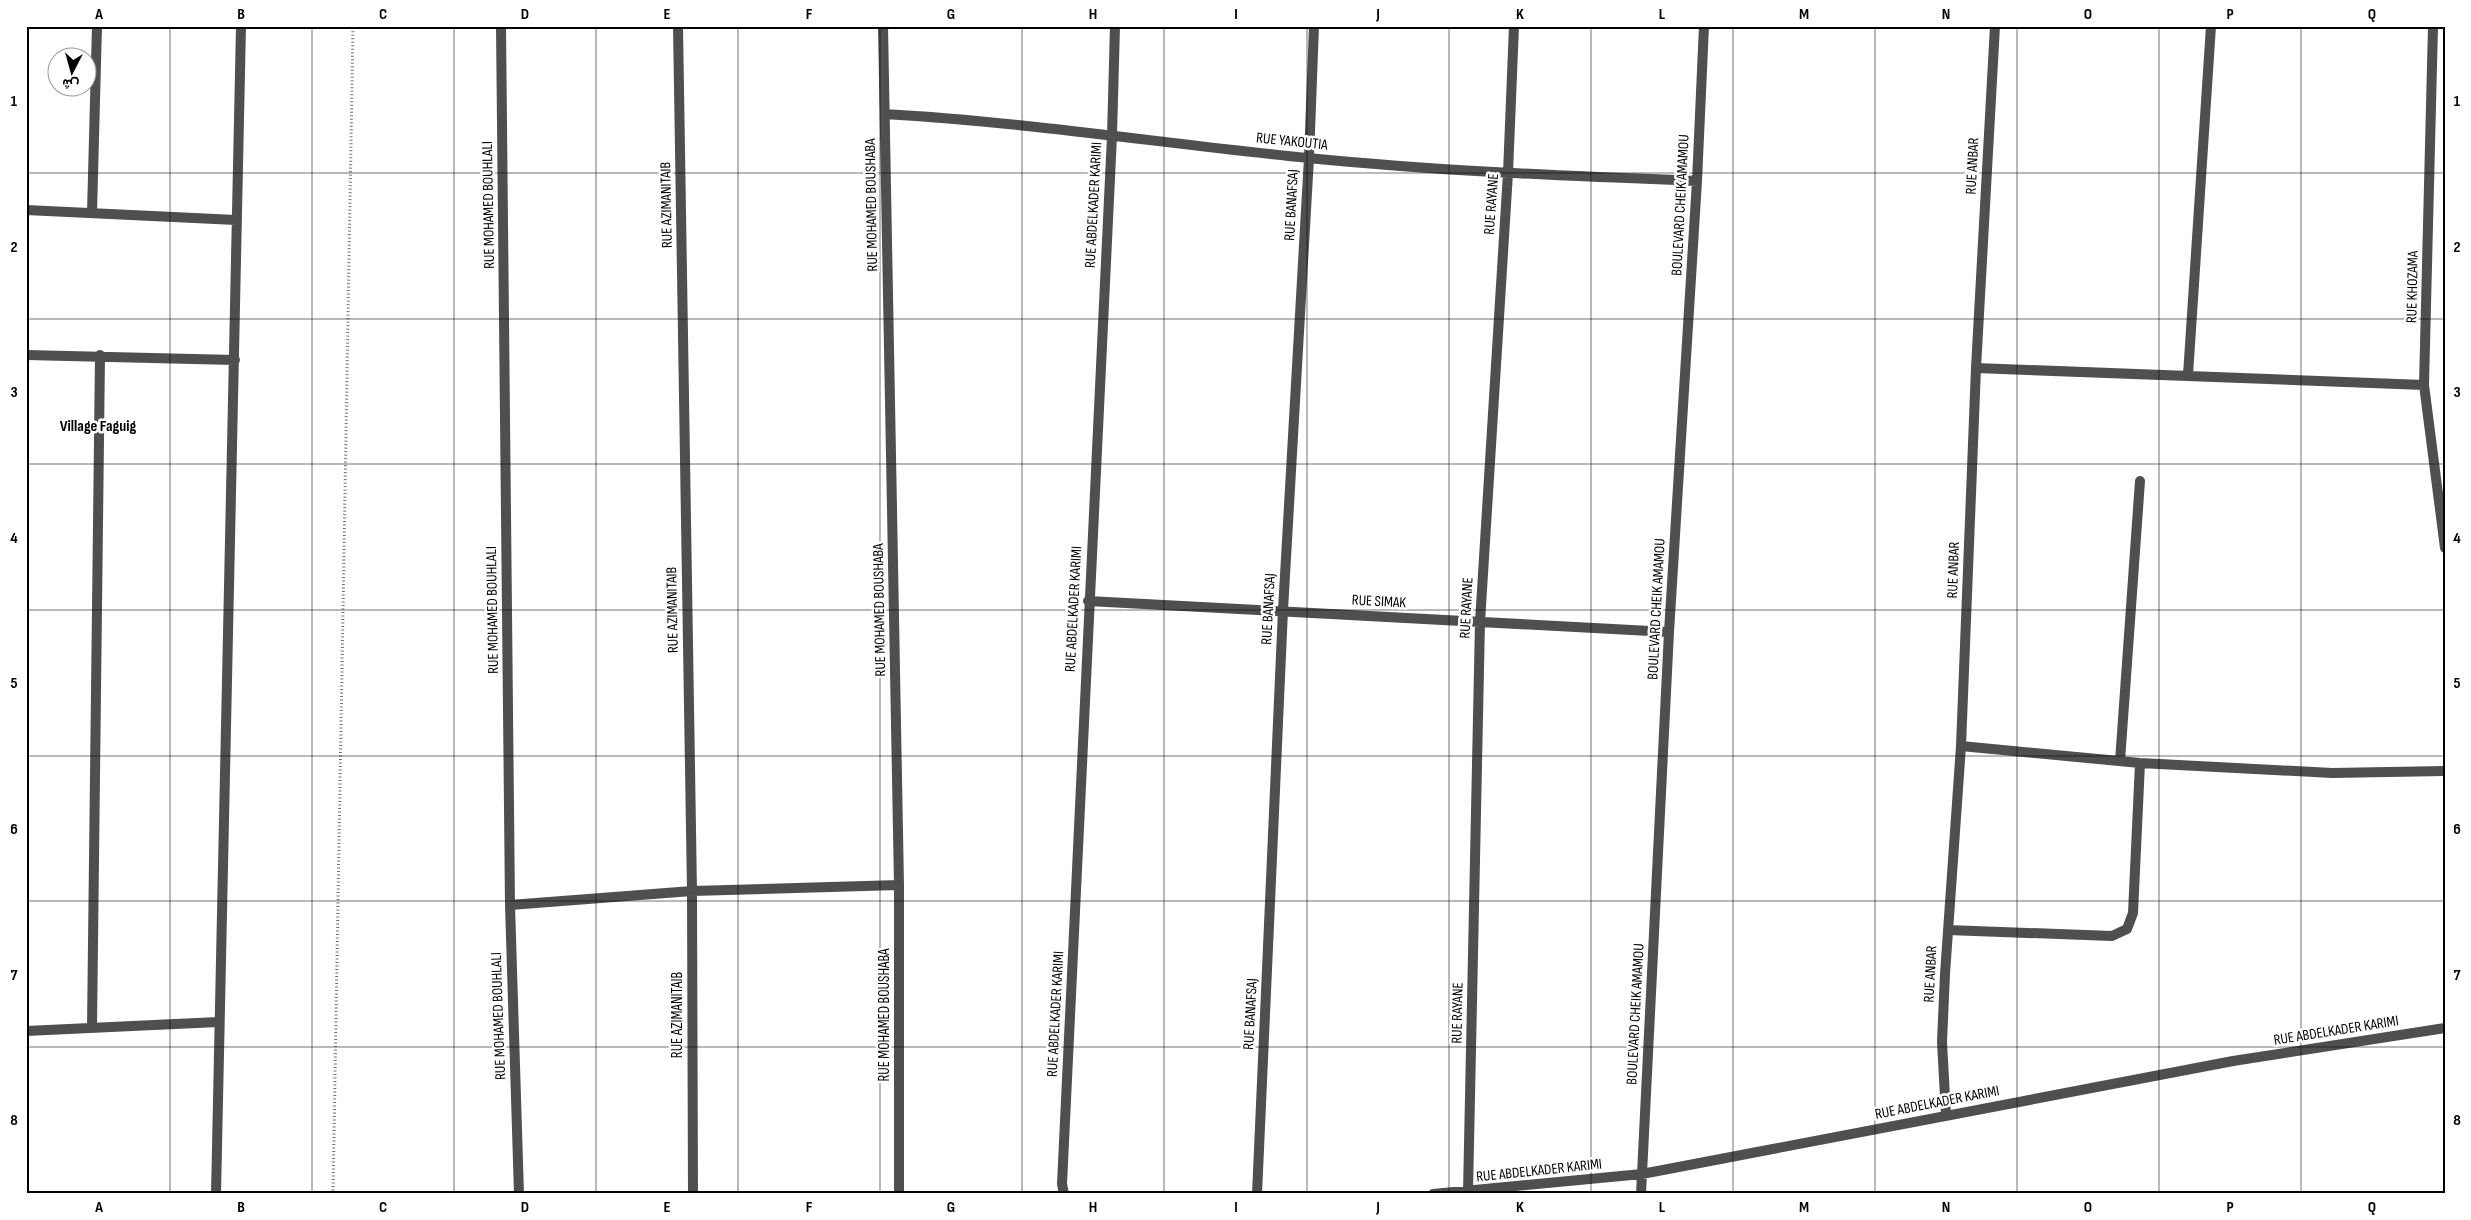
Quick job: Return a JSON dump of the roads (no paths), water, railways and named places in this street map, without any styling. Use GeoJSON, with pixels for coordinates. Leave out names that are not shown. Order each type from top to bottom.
{"type":"FeatureCollection","features":[{"type":"Feature","properties":{"kind":"street"},"geometry":{"type":"LineString","coordinates":[[92,213],[97,26]]}},
{"type":"Feature","properties":{"kind":"street"},"geometry":{"type":"LineString","coordinates":[[216,1194],[218,1022],[235,360],[236,220],[241,26]]}},
{"type":"Feature","properties":{"kind":"street","name":"RUE MOHAMED BOUHLALI"},"geometry":{"type":"LineString","coordinates":[[501,26],[510,905],[519,1194]]}},
{"type":"Feature","properties":{"kind":"street","name":"RUE AZIMANITAIB"},"geometry":{"type":"LineString","coordinates":[[678,26],[692,891],[693,1194]]}},
{"type":"Feature","properties":{"kind":"street","name":"RUE MOHAMED BOUSHABA"},"geometry":{"type":"LineString","coordinates":[[883,26],[899,885],[899,1194]]}},
{"type":"Feature","properties":{"kind":"street","name":"RUE ABDELKADER KARIMI"},"geometry":{"type":"LineString","coordinates":[[1064,1194],[1062,1184],[1088,601],[1112,136],[1115,26]]}},
{"type":"Feature","properties":{"kind":"street","name":"RUE BANAFSAJ"},"geometry":{"type":"LineString","coordinates":[[1257,1194],[1283,610],[1309,158],[1314,26]]}},
{"type":"Feature","properties":{"kind":"street","name":"RUE RAYANE"},"geometry":{"type":"LineString","coordinates":[[1468,1192],[1480,622],[1508,174],[1514,26]]}},
{"type":"Feature","properties":{"kind":"street","name":"BOULEVARD CHEIK AMAMOU"},"geometry":{"type":"LineString","coordinates":[[1641,1194],[1669,632],[1697,181],[1704,26]]}},
{"type":"Feature","properties":{"kind":"street","name":"RUE ANBAR"},"geometry":{"type":"LineString","coordinates":[[1946,1115],[1942,1042],[1960,746],[1976,368],[1995,26]]}},
{"type":"Feature","properties":{"kind":"street"},"geometry":{"type":"LineString","coordinates":[[2188,375],[2212,26]]}},
{"type":"Feature","properties":{"kind":"street","name":"RUE KHOZAMA"},"geometry":{"type":"LineString","coordinates":[[2433,26],[2424,385],[2445,548]]}},
{"type":"Feature","properties":{"kind":"street","name":"RUE YAKOUTIA"},"geometry":{"type":"LineString","coordinates":[[884,114],[958,118],[1309,158],[1508,174],[1697,181]]}},
{"type":"Feature","properties":{"kind":"street"},"geometry":{"type":"LineString","coordinates":[[26,210],[236,220]]}},
{"type":"Feature","properties":{"kind":"street"},"geometry":{"type":"LineString","coordinates":[[26,355],[235,360]]}},
{"type":"Feature","properties":{"kind":"street"},"geometry":{"type":"LineString","coordinates":[[92,1028],[100,356]]}},
{"type":"Feature","properties":{"kind":"street"},"geometry":{"type":"LineString","coordinates":[[1976,368],[2424,385]]}},
{"type":"Feature","properties":{"kind":"street"},"geometry":{"type":"LineString","coordinates":[[2120,761],[2140,481]]}},
{"type":"Feature","properties":{"kind":"street","name":"RUE SIMAK"},"geometry":{"type":"LineString","coordinates":[[1088,601],[1669,632]]}},
{"type":"Feature","properties":{"kind":"street"},"geometry":{"type":"LineString","coordinates":[[1960,746],[2140,763],[2332,773],[2445,771]]}},
{"type":"Feature","properties":{"kind":"street"},"geometry":{"type":"LineString","coordinates":[[1948,930],[2112,936],[2127,929],[2133,913],[2140,763]]}},
{"type":"Feature","properties":{"kind":"street"},"geometry":{"type":"LineString","coordinates":[[510,905],[692,891],[899,885]]}},
{"type":"Feature","properties":{"kind":"street"},"geometry":{"type":"LineString","coordinates":[[26,1031],[218,1022]]}},
{"type":"Feature","properties":{"kind":"street","name":"RUE ABDELKADER KARIMI"},"geometry":{"type":"LineString","coordinates":[[1433,1194],[1642,1174],[2233,1062],[2445,1028]]}},
{"type":"Feature","properties":{"kind":"district","name":"Village Faguig"},"geometry":{"type":"Point","coordinates":[98,425]}}]}
